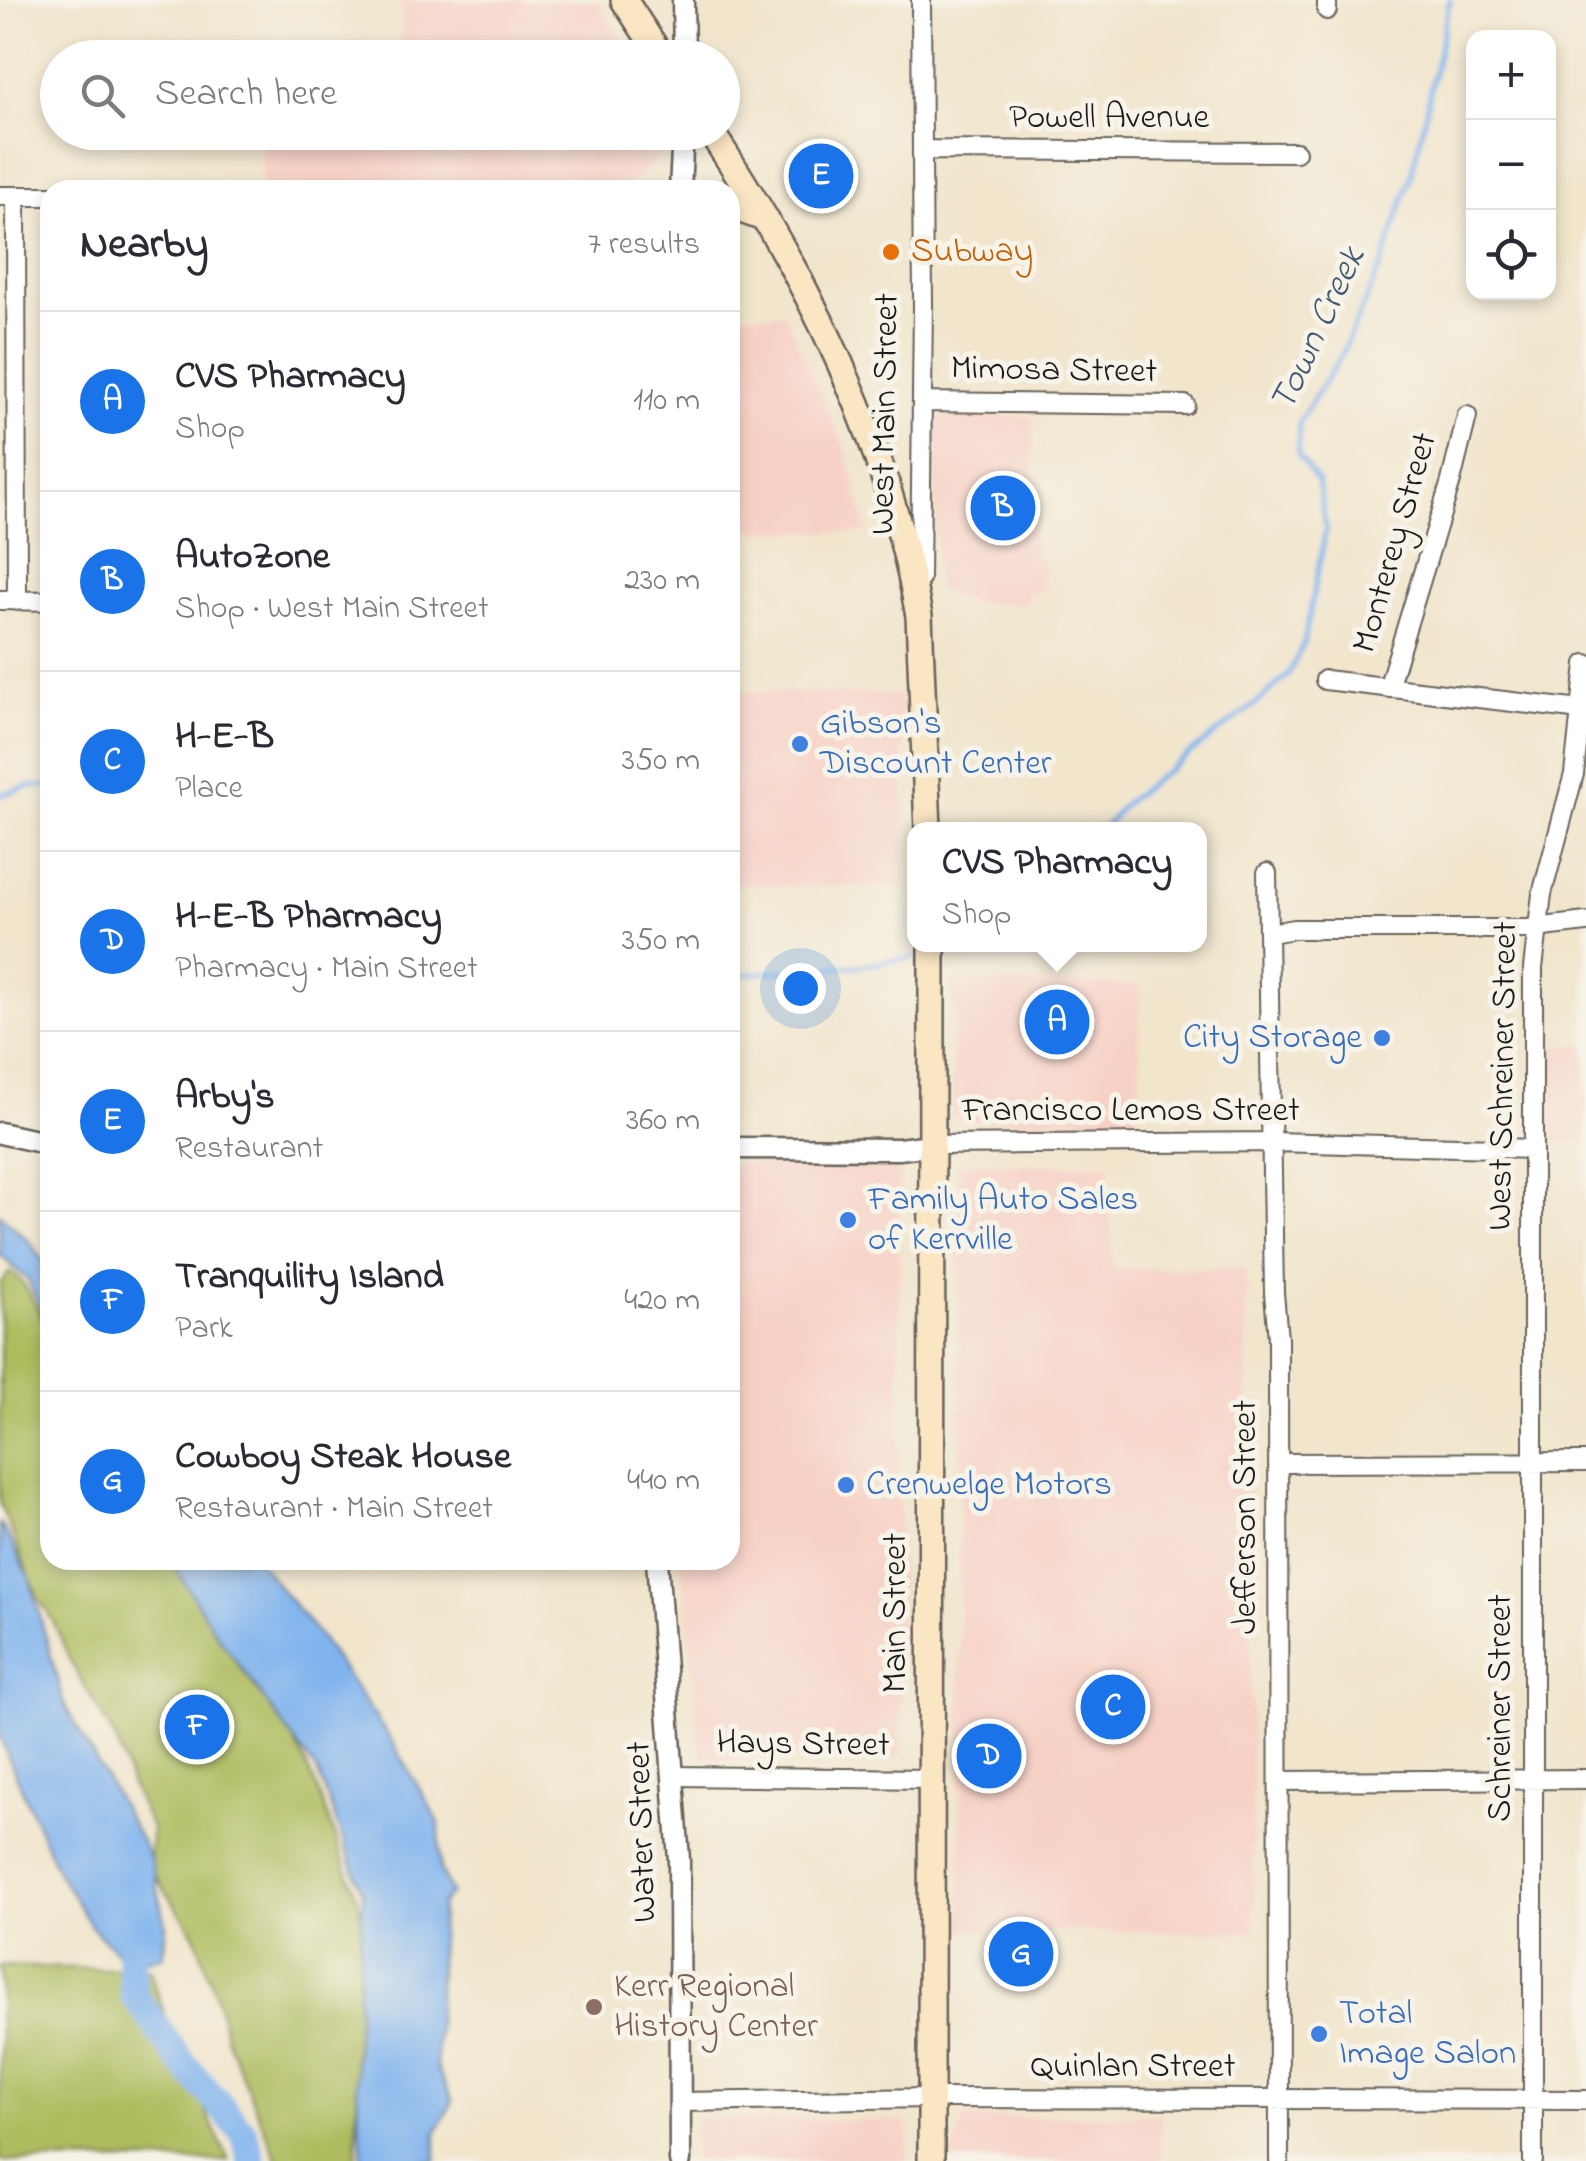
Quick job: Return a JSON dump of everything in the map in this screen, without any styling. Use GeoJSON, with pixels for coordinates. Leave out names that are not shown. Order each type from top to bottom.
{"type":"FeatureCollection","features":[{"type":"Feature","properties":{"kind":"main road"},"geometry":{"type":"LineString","coordinates":[[624,0],[650,40]]}},
{"type":"Feature","properties":{"kind":"main road"},"geometry":{"type":"LineString","coordinates":[[723,150],[812,300],[851,381],[882,472],[919,616]]}},
{"type":"Feature","properties":{"kind":"main road"},"geometry":{"type":"LineString","coordinates":[[740,209],[766,218]]}},
{"type":"Feature","properties":{"kind":"main road","name":"West Main Street"},"geometry":{"type":"LineString","coordinates":[[919,616],[928,822]]}},
{"type":"Feature","properties":{"kind":"main road","name":"Main Street"},"geometry":{"type":"LineString","coordinates":[[931,2161],[932,952]]}},
{"type":"Feature","properties":{"kind":"street"},"geometry":{"type":"LineString","coordinates":[[682,0],[683,40]]}},
{"type":"Feature","properties":{"kind":"street","name":"West Main Street"},"geometry":{"type":"LineString","coordinates":[[919,616],[922,0]]}},
{"type":"Feature","properties":{"kind":"street"},"geometry":{"type":"LineString","coordinates":[[681,180],[682,150]]}},
{"type":"Feature","properties":{"kind":"street","name":"Powell Avenue"},"geometry":{"type":"LineString","coordinates":[[922,150],[1296,152]]}},
{"type":"Feature","properties":{"kind":"street"},"geometry":{"type":"LineString","coordinates":[[40,196],[8,196],[8,601],[40,600]]}},
{"type":"Feature","properties":{"kind":"street","name":"Mimosa Street"},"geometry":{"type":"LineString","coordinates":[[922,402],[1184,405]]}},
{"type":"Feature","properties":{"kind":"street","name":"Monterey Street"},"geometry":{"type":"LineString","coordinates":[[1388,688],[1466,416]]}},
{"type":"Feature","properties":{"kind":"street","name":"West Schreiner Street"},"geometry":{"type":"LineString","coordinates":[[1533,1254],[1532,968],[1536,927],[1574,774],[1586,664]]}},
{"type":"Feature","properties":{"kind":"street"},"geometry":{"type":"LineString","coordinates":[[1325,680],[1581,710]]}},
{"type":"Feature","properties":{"kind":"street","name":"Jefferson Street"},"geometry":{"type":"LineString","coordinates":[[1267,874],[1278,1464],[1279,2161]]}},
{"type":"Feature","properties":{"kind":"street"},"geometry":{"type":"LineString","coordinates":[[1270,933],[1294,929],[1536,927],[1586,922]]}},
{"type":"Feature","properties":{"kind":"street"},"geometry":{"type":"LineString","coordinates":[[0,1133],[40,1142]]}},
{"type":"Feature","properties":{"kind":"street","name":"Francisco Lemos Street"},"geometry":{"type":"LineString","coordinates":[[740,1148],[1273,1142],[1533,1149]]}},
{"type":"Feature","properties":{"kind":"street","name":"Schreiner Street"},"geometry":{"type":"LineString","coordinates":[[1533,1254],[1533,2161]]}},
{"type":"Feature","properties":{"kind":"street"},"geometry":{"type":"LineString","coordinates":[[1278,1464],[1586,1462]]}},
{"type":"Feature","properties":{"kind":"street","name":"Water Street"},"geometry":{"type":"LineString","coordinates":[[658,1570],[679,1860],[680,2161]]}},
{"type":"Feature","properties":{"kind":"street","name":"Hays Street"},"geometry":{"type":"LineString","coordinates":[[675,1776],[931,1780]]}},
{"type":"Feature","properties":{"kind":"street"},"geometry":{"type":"LineString","coordinates":[[1279,1781],[1586,1778]]}},
{"type":"Feature","properties":{"kind":"street","name":"Quinlan Street"},"geometry":{"type":"LineString","coordinates":[[679,2102],[931,2098],[1586,2100]]}},
{"type":"Feature","properties":{"kind":"shaded area"},"geometry":{"type":"Polygon","coordinates":[[[401,0],[595,0],[622,40],[401,40],[401,0]]]}},
{"type":"Feature","properties":{"kind":"shaded area"},"geometry":{"type":"Polygon","coordinates":[[[262,150],[660,150],[642,175],[632,180],[262,180],[262,150]]]}},
{"type":"Feature","properties":{"kind":"shaded area"},"geometry":{"type":"Polygon","coordinates":[[[784,313],[846,451],[868,533],[740,530],[740,315],[784,313]]]}},
{"type":"Feature","properties":{"kind":"shaded area"},"geometry":{"type":"Polygon","coordinates":[[[1033,416],[1034,558],[1043,558],[1042,592],[1028,593],[1027,604],[971,602],[936,589],[935,417],[1033,416]]]}},
{"type":"Feature","properties":{"kind":"shaded area"},"geometry":{"type":"Polygon","coordinates":[[[740,691],[901,695],[906,887],[740,885],[740,691]]]}},
{"type":"Feature","properties":{"kind":"shaded area"},"geometry":{"type":"Polygon","coordinates":[[[954,981],[1139,985],[1140,1083],[1135,1121],[968,1121],[952,1114],[954,981]]]}},
{"type":"Feature","properties":{"kind":"shaded area"},"geometry":{"type":"Polygon","coordinates":[[[1550,1046],[1586,1046],[1586,1142],[1551,1142],[1550,1046]]]}},
{"type":"Feature","properties":{"kind":"shaded area"},"geometry":{"type":"Polygon","coordinates":[[[740,1163],[899,1164],[901,1757],[701,1759],[682,1570],[740,1570],[740,1163]]]}},
{"type":"Feature","properties":{"kind":"shaded area"},"geometry":{"type":"Polygon","coordinates":[[[958,1164],[1109,1164],[1112,1269],[1246,1268],[1254,1932],[961,1931],[958,1164]]]}},
{"type":"Feature","properties":{"kind":"shaded area"},"geometry":{"type":"Polygon","coordinates":[[[1161,2115],[1161,2161],[954,2161],[964,2118],[1161,2115]]]}},
{"type":"Feature","properties":{"kind":"shaded area"},"geometry":{"type":"Polygon","coordinates":[[[703,2119],[902,2121],[908,2127],[908,2161],[694,2161],[694,2125],[703,2119]]]}},
{"type":"Feature","properties":{"kind":"green space"},"geometry":{"type":"Polygon","coordinates":[[[10,1272],[17,1277],[40,1314],[40,1570],[188,1570],[293,1738],[316,1786],[361,1915],[356,2161],[278,2161],[226,2038],[195,1935],[150,1868],[151,1828],[116,1740],[38,1598],[0,1503],[0,1283],[10,1272]]]}},
{"type":"Feature","properties":{"kind":"green space"},"geometry":{"type":"Polygon","coordinates":[[[0,1966],[150,1970],[171,2036],[229,2161],[0,2161],[0,1966]]]}},
{"type":"Feature","properties":{"kind":"water"},"geometry":{"type":"Polygon","coordinates":[[[0,1214],[40,1257],[40,1307],[28,1280],[0,1255],[0,1214]]]}},
{"type":"Feature","properties":{"kind":"water"},"geometry":{"type":"Polygon","coordinates":[[[0,1522],[29,1576],[64,1704],[150,1857],[166,1924],[163,1957],[136,1961],[116,1952],[91,1926],[57,1871],[0,1738],[0,1522]]]}},
{"type":"Feature","properties":{"kind":"water"},"geometry":{"type":"Polygon","coordinates":[[[176,1570],[265,1570],[320,1637],[393,1743],[439,1822],[440,1870],[451,1893],[441,1905],[436,2067],[453,2101],[436,2133],[436,2161],[362,2161],[355,2059],[363,1893],[318,1773],[217,1635],[176,1570]]]}},
{"type":"Feature","properties":{"kind":"waterway","name":"Town Creek"},"geometry":{"type":"LineString","coordinates":[[1109,822],[1127,801],[1288,675],[1304,643],[1326,529],[1318,482],[1298,455],[1299,422],[1341,356],[1383,262],[1412,174],[1450,0]]}},
{"type":"Feature","properties":{"kind":"waterway","name":"Town Creek"},"geometry":{"type":"LineString","coordinates":[[0,795],[40,786]]}},
{"type":"Feature","properties":{"kind":"waterway","name":"Town Creek"},"geometry":{"type":"LineString","coordinates":[[940,954],[954,952]]}},
{"type":"Feature","properties":{"kind":"waterway","name":"Town Creek"},"geometry":{"type":"LineString","coordinates":[[740,974],[858,966],[924,956]]}},
{"type":"Feature","properties":{"kind":"waterway"},"geometry":{"type":"LineString","coordinates":[[127,1921],[134,1995],[180,2060],[244,2133],[252,2161]]}},
{"type":"Feature","properties":{"kind":"place","name":"Arby's"},"geometry":{"type":"Point","coordinates":[821,176]}},
{"type":"Feature","properties":{"kind":"place","name":"Subway"},"geometry":{"type":"Point","coordinates":[891,252]}},
{"type":"Feature","properties":{"kind":"place","name":"AutoZone"},"geometry":{"type":"Point","coordinates":[1003,508]}},
{"type":"Feature","properties":{"kind":"place","name":"Gibson's Discount Center"},"geometry":{"type":"Point","coordinates":[800,744]}},
{"type":"Feature","properties":{"kind":"place","name":"CVS Pharmacy"},"geometry":{"type":"Point","coordinates":[1057,1022]}},
{"type":"Feature","properties":{"kind":"place","name":"City Storage"},"geometry":{"type":"Point","coordinates":[1382,1038]}},
{"type":"Feature","properties":{"kind":"place","name":"Family Auto Sales of Kerrville"},"geometry":{"type":"Point","coordinates":[848,1220]}},
{"type":"Feature","properties":{"kind":"place","name":"Crenwelge Motors"},"geometry":{"type":"Point","coordinates":[846,1485]}},
{"type":"Feature","properties":{"kind":"place","name":"H-E-B"},"geometry":{"type":"Point","coordinates":[1113,1707]}},
{"type":"Feature","properties":{"kind":"place","name":"Tranquility Island"},"geometry":{"type":"Point","coordinates":[197,1727]}},
{"type":"Feature","properties":{"kind":"place","name":"H-E-B Pharmacy"},"geometry":{"type":"Point","coordinates":[989,1756]}},
{"type":"Feature","properties":{"kind":"place","name":"Cowboy Steak House"},"geometry":{"type":"Point","coordinates":[1021,1954]}},
{"type":"Feature","properties":{"kind":"place","name":"Kerr Regional History Center"},"geometry":{"type":"Point","coordinates":[594,2007]}},
{"type":"Feature","properties":{"kind":"place","name":"Total Image Salon"},"geometry":{"type":"Point","coordinates":[1319,2034]}}]}
